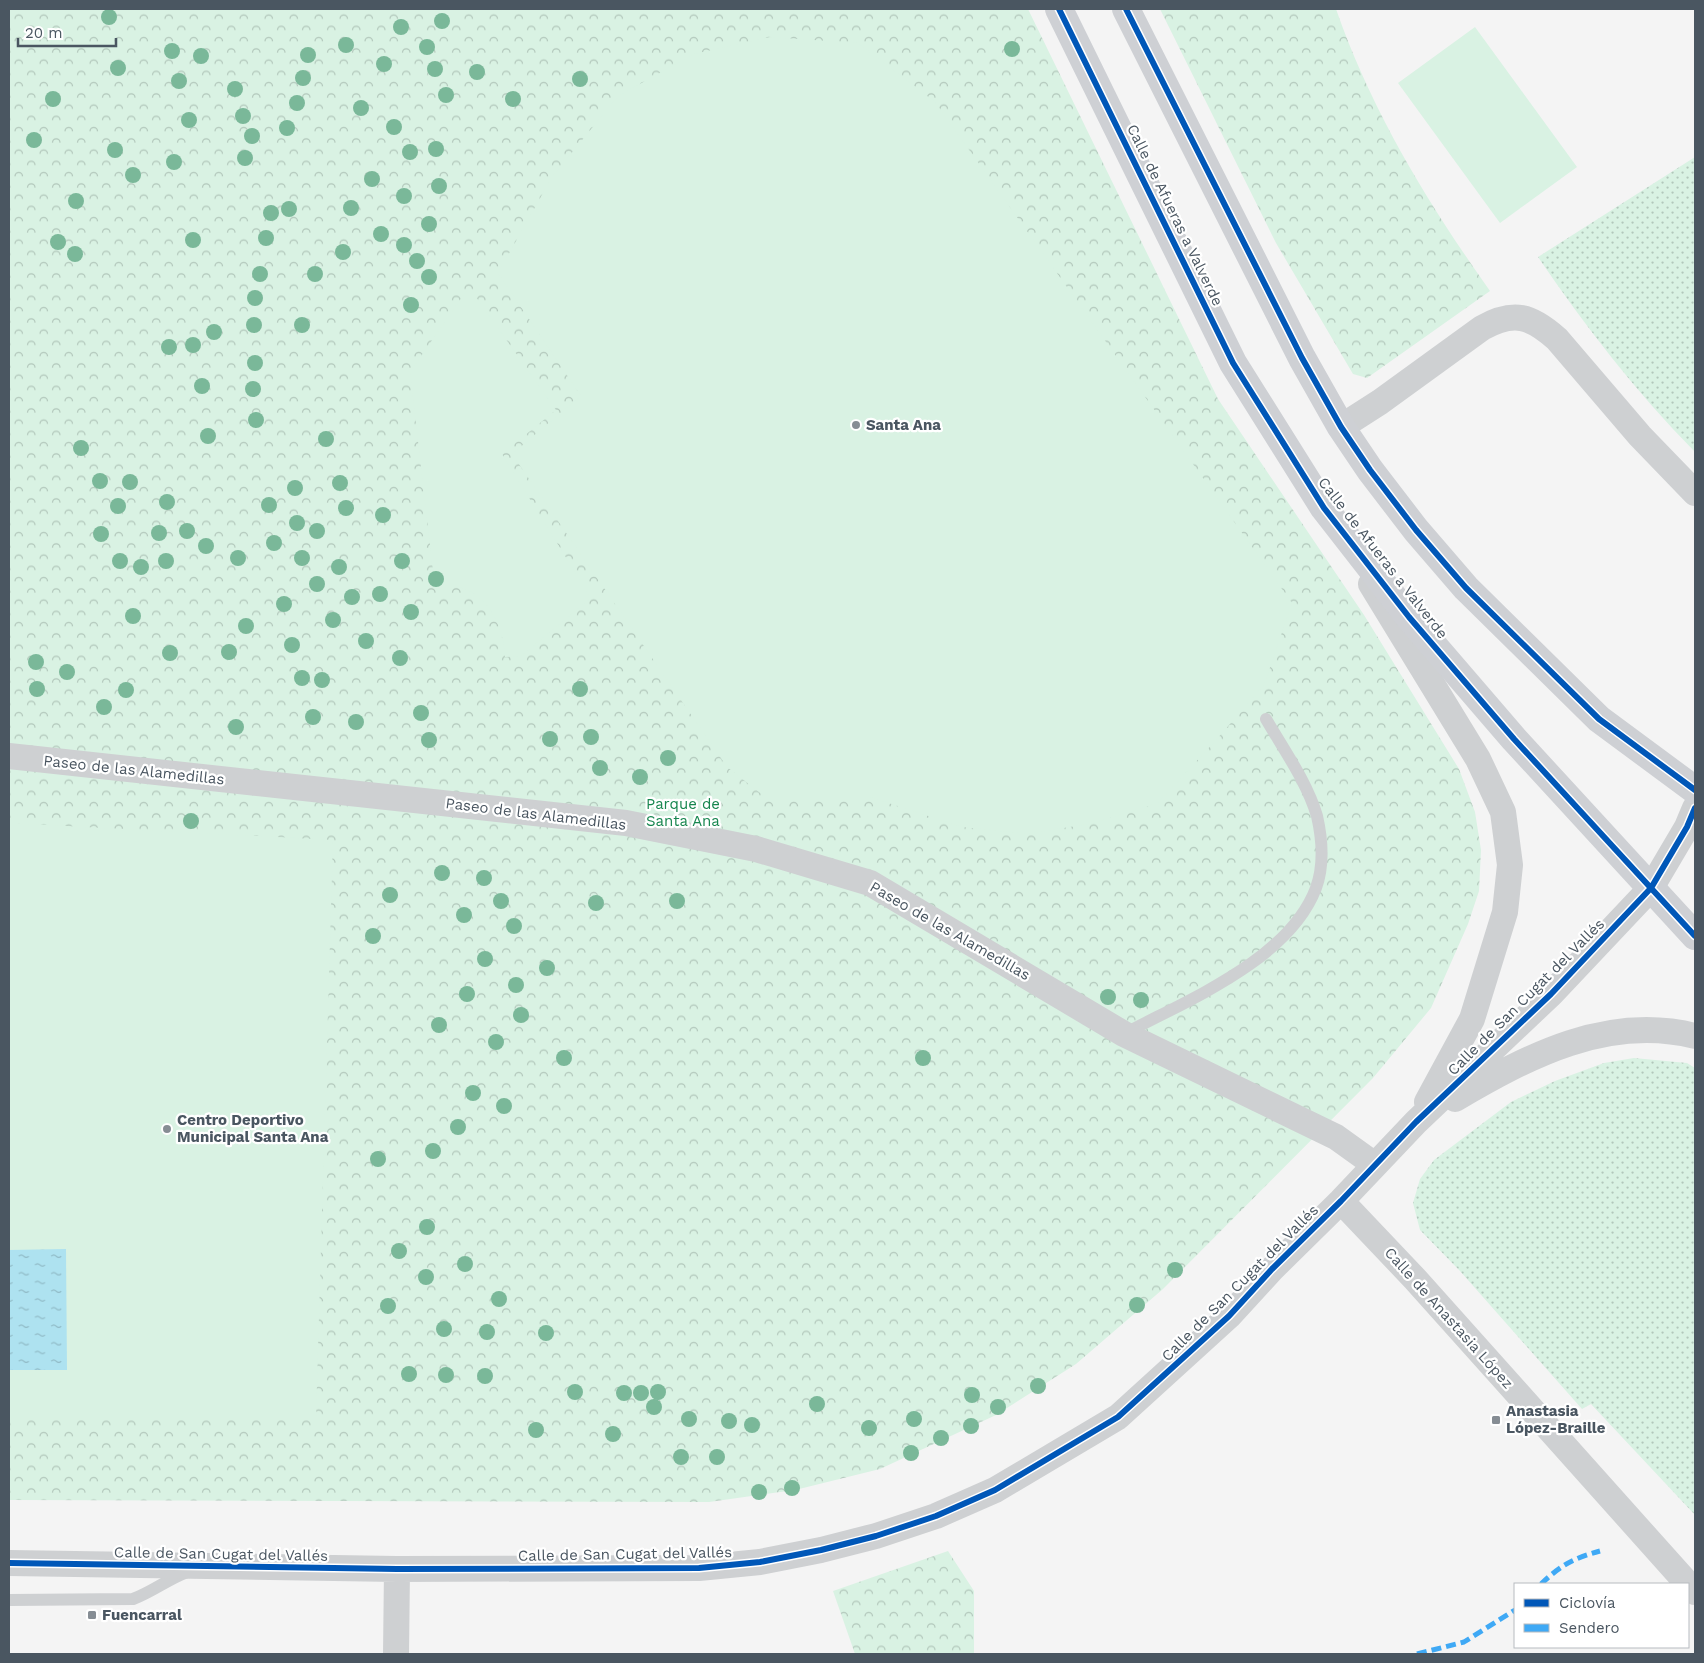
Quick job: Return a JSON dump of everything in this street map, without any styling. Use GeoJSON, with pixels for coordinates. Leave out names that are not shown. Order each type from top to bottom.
{"type":"FeatureCollection","features":[{"type":"Feature","properties":{"kind":"street","name":"Calle de Afueras a Valverde"},"geometry":{"type":"LineString","coordinates":[[1059,9],[1233,363],[1324,508],[1409,617],[1514,739],[1695,936]]}},
{"type":"Feature","properties":{"kind":"street"},"geometry":{"type":"LineString","coordinates":[[1126,9],[1302,358],[1341,427],[1370,470],[1410,523],[1466,588],[1599,719],[1695,790]]}},
{"type":"Feature","properties":{"kind":"street"},"geometry":{"type":"LineString","coordinates":[[1341,427],[1380,402],[1482,328],[1496,320],[1511,316],[1527,319],[1542,326],[1557,339],[1640,436],[1695,493]]}},
{"type":"Feature","properties":{"kind":"street","name":"Calle de San Cugat del Vallés"},"geometry":{"type":"LineString","coordinates":[[1324,508],[1478,759],[1503,812],[1510,865],[1505,912],[1472,1019],[1416,1122]]}},
{"type":"Feature","properties":{"kind":"street","name":"Paseo de las Alamedillas"},"geometry":{"type":"LineString","coordinates":[[9,756],[626,823],[756,849],[870,883],[1124,1034],[1336,1138],[1374,1165]]}},
{"type":"Feature","properties":{"kind":"street","name":"Calle de San Cugat del Vallés"},"geometry":{"type":"LineString","coordinates":[[9,1563],[397,1569],[634,1569],[730,1565],[821,1550],[876,1536],[936,1516],[994,1490],[1118,1418],[1229,1316],[1272,1269],[1341,1201],[1416,1122],[1551,994],[1651,888],[1687,826],[1695,808]]}},
{"type":"Feature","properties":{"kind":"street","name":"Calle de San Cugat del Vallés"},"geometry":{"type":"LineString","coordinates":[[1416,1122],[1510,1066],[1550,1049],[1583,1039],[1621,1031],[1647,1029],[1695,1036]]}},
{"type":"Feature","properties":{"kind":"street","name":"Calle de Anastasia López"},"geometry":{"type":"LineString","coordinates":[[1341,1201],[1415,1279],[1687,1583]]}},
{"type":"Feature","properties":{"kind":"street"},"geometry":{"type":"LineString","coordinates":[[396,1654],[397,1569]]}},
{"type":"Feature","properties":{"kind":"lane"},"geometry":{"type":"LineString","coordinates":[[1124,1034],[1260,958],[1296,922],[1317,887],[1322,848],[1317,816],[1305,786],[1266,719]]}},
{"type":"Feature","properties":{"kind":"lane"},"geometry":{"type":"LineString","coordinates":[[9,1600],[133,1599],[151,1592],[178,1575],[208,1565]]}},
{"type":"Feature","properties":{"kind":"green space","name":"Parque de Santa Ana"},"geometry":{"type":"Polygon","coordinates":[[[9,9],[1028,9],[1218,399],[1364,615],[1459,769],[1475,812],[1481,850],[1479,891],[1468,924],[1431,1008],[1373,1078],[1163,1289],[1076,1364],[996,1415],[880,1469],[795,1490],[709,1502],[9,1500],[9,9]]]}},
{"type":"Feature","properties":{"kind":"green space"},"geometry":{"type":"Polygon","coordinates":[[[1160,9],[1336,9],[1366,84],[1403,155],[1444,224],[1490,291],[1367,378],[1353,374],[1276,243],[1160,9]]]}},
{"type":"Feature","properties":{"kind":"green space"},"geometry":{"type":"Polygon","coordinates":[[[1475,27],[1577,167],[1500,223],[1398,83],[1475,27]]]}},
{"type":"Feature","properties":{"kind":"green space","name":"Santa Ana"},"geometry":{"type":"Polygon","coordinates":[[[770,37],[858,43],[935,102],[1292,603],[1264,685],[1158,803],[1094,823],[1027,834],[962,827],[867,796],[764,796],[727,767],[512,454],[581,396],[498,273],[552,177],[618,96],[694,54],[770,37]]]}},
{"type":"Feature","properties":{"kind":"green space"},"geometry":{"type":"Polygon","coordinates":[[[1695,157],[1695,452],[1652,406],[1612,358],[1538,257],[1695,157]]]}},
{"type":"Feature","properties":{"kind":"green space"},"geometry":{"type":"Polygon","coordinates":[[[469,287],[556,410],[502,454],[591,598],[521,656],[505,657],[499,626],[482,600],[465,589],[434,580],[410,372],[469,287]]]}},
{"type":"Feature","properties":{"kind":"green space","name":"Centro Deportivo Municipal Santa Ana"},"geometry":{"type":"Polygon","coordinates":[[[9,823],[333,840],[316,1418],[9,1418],[9,823]]]}},
{"type":"Feature","properties":{"kind":"green space"},"geometry":{"type":"Polygon","coordinates":[[[1634,1058],[1687,1063],[1695,1068],[1695,1515],[1591,1404],[1582,1409],[1460,1271],[1420,1230],[1413,1203],[1420,1179],[1434,1160],[1511,1102],[1555,1081],[1604,1063],[1634,1058]]]}},
{"type":"Feature","properties":{"kind":"green space"},"geometry":{"type":"Polygon","coordinates":[[[948,1551],[974,1591],[974,1654],[855,1654],[833,1591],[948,1551]]]}},
{"type":"Feature","properties":{"kind":"water"},"geometry":{"type":"Polygon","coordinates":[[[66,1249],[67,1370],[9,1370],[9,1250],[66,1249]]]}},
{"type":"Feature","properties":{"kind":"marked path"},"geometry":{"type":"LineString","coordinates":[[1542,1583],[1568,1563],[1600,1551]]}},
{"type":"Feature","properties":{"kind":"marked path"},"geometry":{"type":"LineString","coordinates":[[1417,1654],[1464,1642],[1514,1611]]}},
{"type":"Feature","properties":{"kind":"cycle path"},"geometry":{"type":"LineString","coordinates":[[1059,9],[1233,363],[1324,508],[1409,617],[1514,739],[1695,936]]}},
{"type":"Feature","properties":{"kind":"cycle path"},"geometry":{"type":"LineString","coordinates":[[1126,9],[1302,358],[1341,427],[1370,470],[1416,530],[1466,588],[1599,719],[1695,790]]}},
{"type":"Feature","properties":{"kind":"cycle path"},"geometry":{"type":"LineString","coordinates":[[9,1563],[397,1569],[699,1568],[760,1562],[821,1550],[876,1536],[936,1516],[995,1490],[1118,1417],[1229,1316],[1272,1269],[1341,1201],[1416,1122],[1551,994],[1651,888],[1687,827],[1695,808]]}},
{"type":"Feature","properties":{"kind":"place","name":"Santa Ana"},"geometry":{"type":"Point","coordinates":[856,425]}},
{"type":"Feature","properties":{"kind":"place","name":"Centro Deportivo Municipal Santa Ana"},"geometry":{"type":"Point","coordinates":[167,1129]}},
{"type":"Feature","properties":{"kind":"place","name":"Anastasia López-Braille"},"geometry":{"type":"Point","coordinates":[1496,1420]}},
{"type":"Feature","properties":{"kind":"place","name":"Fuencarral"},"geometry":{"type":"Point","coordinates":[92,1615]}}]}
